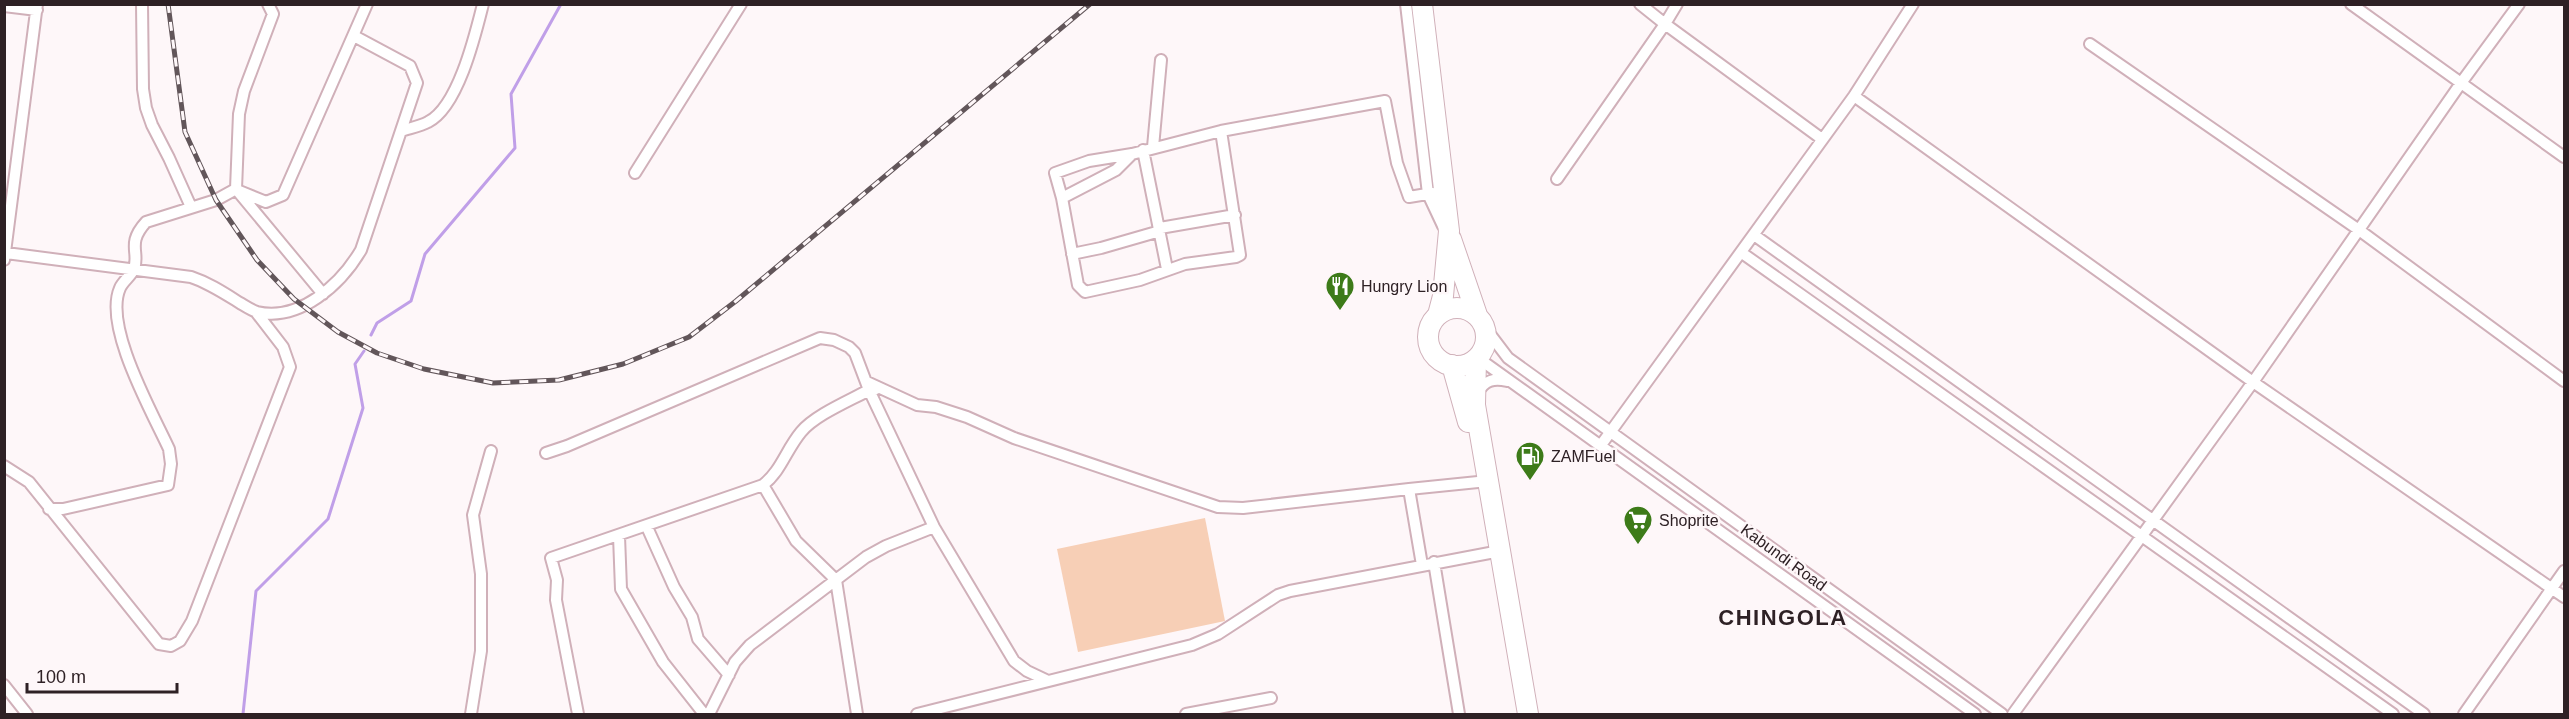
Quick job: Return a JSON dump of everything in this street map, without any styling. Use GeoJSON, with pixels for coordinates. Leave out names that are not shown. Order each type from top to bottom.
{"type":"FeatureCollection","features":[{"type":"Feature","properties":{"kind":"highway"},"geometry":{"type":"LineString","coordinates":[[1422,4],[1447,209],[1448,234],[1443,296],[1438,315],[1429,332],[1431,350],[1443,363],[1452,365],[1465,365],[1477,359]]}},
{"type":"Feature","properties":{"kind":"highway"},"geometry":{"type":"LineString","coordinates":[[1448,234],[1482,322],[1486,342],[1477,359],[1476,395],[1518,714]]}},
{"type":"Feature","properties":{"kind":"highway"},"geometry":{"type":"LineString","coordinates":[[1438,315],[1447,309],[1458,308],[1468,310],[1482,322]]}},
{"type":"Feature","properties":{"kind":"highway"},"geometry":{"type":"LineString","coordinates":[[1452,365],[1465,407],[1478,482],[1495,552],[1528,714]]}},
{"type":"Feature","properties":{"kind":"street"},"geometry":{"type":"LineString","coordinates":[[142,4],[142,89],[146,108],[191,207]]}},
{"type":"Feature","properties":{"kind":"street"},"geometry":{"type":"LineString","coordinates":[[236,189],[266,202],[283,195],[367,4]]}},
{"type":"Feature","properties":{"kind":"street"},"geometry":{"type":"LineString","coordinates":[[401,131],[429,122],[445,108],[469,51],[483,4]]}},
{"type":"Feature","properties":{"kind":"street"},"geometry":{"type":"LineString","coordinates":[[635,173],[741,4]]}},
{"type":"Feature","properties":{"kind":"street"},"geometry":{"type":"LineString","coordinates":[[1406,4],[1428,194],[1448,234]]}},
{"type":"Feature","properties":{"kind":"street"},"geometry":{"type":"LineString","coordinates":[[1640,4],[1822,140]]}},
{"type":"Feature","properties":{"kind":"street"},"geometry":{"type":"LineString","coordinates":[[1557,179],[1677,4]]}},
{"type":"Feature","properties":{"kind":"street"},"geometry":{"type":"LineString","coordinates":[[1601,445],[1854,96],[1912,4]]}},
{"type":"Feature","properties":{"kind":"street"},"geometry":{"type":"LineString","coordinates":[[2351,4],[2565,157]]}},
{"type":"Feature","properties":{"kind":"street"},"geometry":{"type":"LineString","coordinates":[[2013,714],[2253,382],[2461,83],[2519,4]]}},
{"type":"Feature","properties":{"kind":"street"},"geometry":{"type":"LineString","coordinates":[[4,6],[37,7],[5,252],[134,268],[204,281],[256,312],[283,347],[290,368],[192,621],[180,641],[166,647],[152,637],[29,482],[4,466]]}},
{"type":"Feature","properties":{"kind":"street"},"geometry":{"type":"LineString","coordinates":[[273,8],[244,91],[240,114],[236,189],[322,294]]}},
{"type":"Feature","properties":{"kind":"street"},"geometry":{"type":"LineString","coordinates":[[256,312],[276,312],[304,306],[322,294],[351,268],[361,250],[417,83],[410,66],[354,36]]}},
{"type":"Feature","properties":{"kind":"street"},"geometry":{"type":"LineString","coordinates":[[2090,44],[2359,230],[2565,381]]}},
{"type":"Feature","properties":{"kind":"street"},"geometry":{"type":"LineString","coordinates":[[1161,60],[1143,150],[1167,269]]}},
{"type":"Feature","properties":{"kind":"street"},"geometry":{"type":"LineString","coordinates":[[1854,96],[2253,382],[2565,597]]}},
{"type":"Feature","properties":{"kind":"street"},"geometry":{"type":"LineString","coordinates":[[1221,131],[1240,255],[1236,258],[1185,264],[1140,280],[1085,291],[1078,285],[1062,198],[1055,177],[1058,171],[1089,161],[1221,131],[1385,100],[1397,163],[1409,197],[1433,193],[1447,209]]}},
{"type":"Feature","properties":{"kind":"street"},"geometry":{"type":"LineString","coordinates":[[1062,198],[1116,170],[1143,150]]}},
{"type":"Feature","properties":{"kind":"street"},"geometry":{"type":"LineString","coordinates":[[49,509],[63,509],[168,485],[171,478],[169,449],[126,355],[119,332],[117,308],[120,288],[134,268],[133,245],[142,227],[153,219],[216,200],[236,189]]}},
{"type":"Feature","properties":{"kind":"street"},"geometry":{"type":"LineString","coordinates":[[1072,254],[1101,248],[1160,230],[1235,215]]}},
{"type":"Feature","properties":{"kind":"street"},"geometry":{"type":"LineString","coordinates":[[1754,235],[2424,714]]}},
{"type":"Feature","properties":{"kind":"street"},"geometry":{"type":"LineString","coordinates":[[1742,253],[2392,714]]}},
{"type":"Feature","properties":{"kind":"street","name":"Kabundi Road"},"geometry":{"type":"LineString","coordinates":[[1482,322],[1508,358],[2002,714]]}},
{"type":"Feature","properties":{"kind":"street"},"geometry":{"type":"LineString","coordinates":[[1873,346],[1885,328]]}},
{"type":"Feature","properties":{"kind":"street"},"geometry":{"type":"LineString","coordinates":[[546,453],[820,338],[834,340],[849,347],[860,362],[934,527],[1014,661],[1027,671],[1046,680]]}},
{"type":"Feature","properties":{"kind":"street","name":"Kabundi Road"},"geometry":{"type":"LineString","coordinates":[[1477,359],[1601,445],[1975,714]]}},
{"type":"Feature","properties":{"kind":"street"},"geometry":{"type":"LineString","coordinates":[[1476,395],[1481,386],[1489,380],[1508,381]]}},
{"type":"Feature","properties":{"kind":"street"},"geometry":{"type":"LineString","coordinates":[[872,387],[917,405],[936,407],[967,417],[1014,438],[1218,507],[1243,508],[1478,482]]}},
{"type":"Feature","properties":{"kind":"street"},"geometry":{"type":"LineString","coordinates":[[578,714],[556,600],[557,580],[551,558],[763,485],[778,471],[794,442],[808,426],[872,387]]}},
{"type":"Feature","properties":{"kind":"street"},"geometry":{"type":"LineString","coordinates":[[2011,444],[2023,427]]}},
{"type":"Feature","properties":{"kind":"street"},"geometry":{"type":"LineString","coordinates":[[471,714],[481,651],[481,574],[473,515],[491,451]]}},
{"type":"Feature","properties":{"kind":"street"},"geometry":{"type":"LineString","coordinates":[[763,485],[796,541],[836,580],[857,714]]}},
{"type":"Feature","properties":{"kind":"street"},"geometry":{"type":"LineString","coordinates":[[1408,489],[1422,565]]}},
{"type":"Feature","properties":{"kind":"street"},"geometry":{"type":"LineString","coordinates":[[647,526],[674,587],[692,617],[698,639],[729,675]]}},
{"type":"Feature","properties":{"kind":"street"},"geometry":{"type":"LineString","coordinates":[[619,536],[621,588],[663,662],[706,714],[742,652],[750,645],[866,557],[886,546],[934,527]]}},
{"type":"Feature","properties":{"kind":"street"},"geometry":{"type":"LineString","coordinates":[[917,714],[1192,645],[1218,634],[1278,595],[1290,591],[1495,552]]}},
{"type":"Feature","properties":{"kind":"street"},"geometry":{"type":"LineString","coordinates":[[1434,562],[1458,714]]}},
{"type":"Feature","properties":{"kind":"street"},"geometry":{"type":"LineString","coordinates":[[2464,714],[2565,571]]}},
{"type":"Feature","properties":{"kind":"street"},"geometry":{"type":"LineString","coordinates":[[2288,640],[2299,625]]}},
{"type":"Feature","properties":{"kind":"street"},"geometry":{"type":"LineString","coordinates":[[1871,640],[1881,627]]}},
{"type":"Feature","properties":{"kind":"street"},"geometry":{"type":"LineString","coordinates":[[4,685],[27,714]]}},
{"type":"Feature","properties":{"kind":"street"},"geometry":{"type":"LineString","coordinates":[[1186,714],[1271,698]]}},
{"type":"Feature","properties":{"kind":"shaded area"},"geometry":{"type":"Polygon","coordinates":[[[1205,518],[1225,621],[1078,652],[1057,549],[1205,518]]]}},
{"type":"Feature","properties":{"kind":"waterway"},"geometry":{"type":"LineString","coordinates":[[371,335],[377,323],[411,301],[425,254],[515,148],[511,94],[561,4]]}},
{"type":"Feature","properties":{"kind":"waterway"},"geometry":{"type":"LineString","coordinates":[[243,714],[256,591],[328,519],[363,408],[355,364],[364,351]]}},
{"type":"Feature","properties":{"kind":"railway"},"geometry":{"type":"LineString","coordinates":[[168,4],[185,132],[216,200],[257,260],[294,299],[338,332],[377,353],[424,369],[493,383],[559,380],[623,364],[689,337],[736,301],[1090,4]]}},
{"type":"Feature","properties":{"kind":"place","name":"Hungry Lion"},"geometry":{"type":"Point","coordinates":[1340,312]}},
{"type":"Feature","properties":{"kind":"place","name":"ZAMFuel"},"geometry":{"type":"Point","coordinates":[1530,482]}},
{"type":"Feature","properties":{"kind":"place","name":"Shoprite"},"geometry":{"type":"Point","coordinates":[1638,546]}},
{"type":"Feature","properties":{"kind":"district","name":"CHINGOLA"},"geometry":{"type":"Point","coordinates":[1783,617]}}]}
